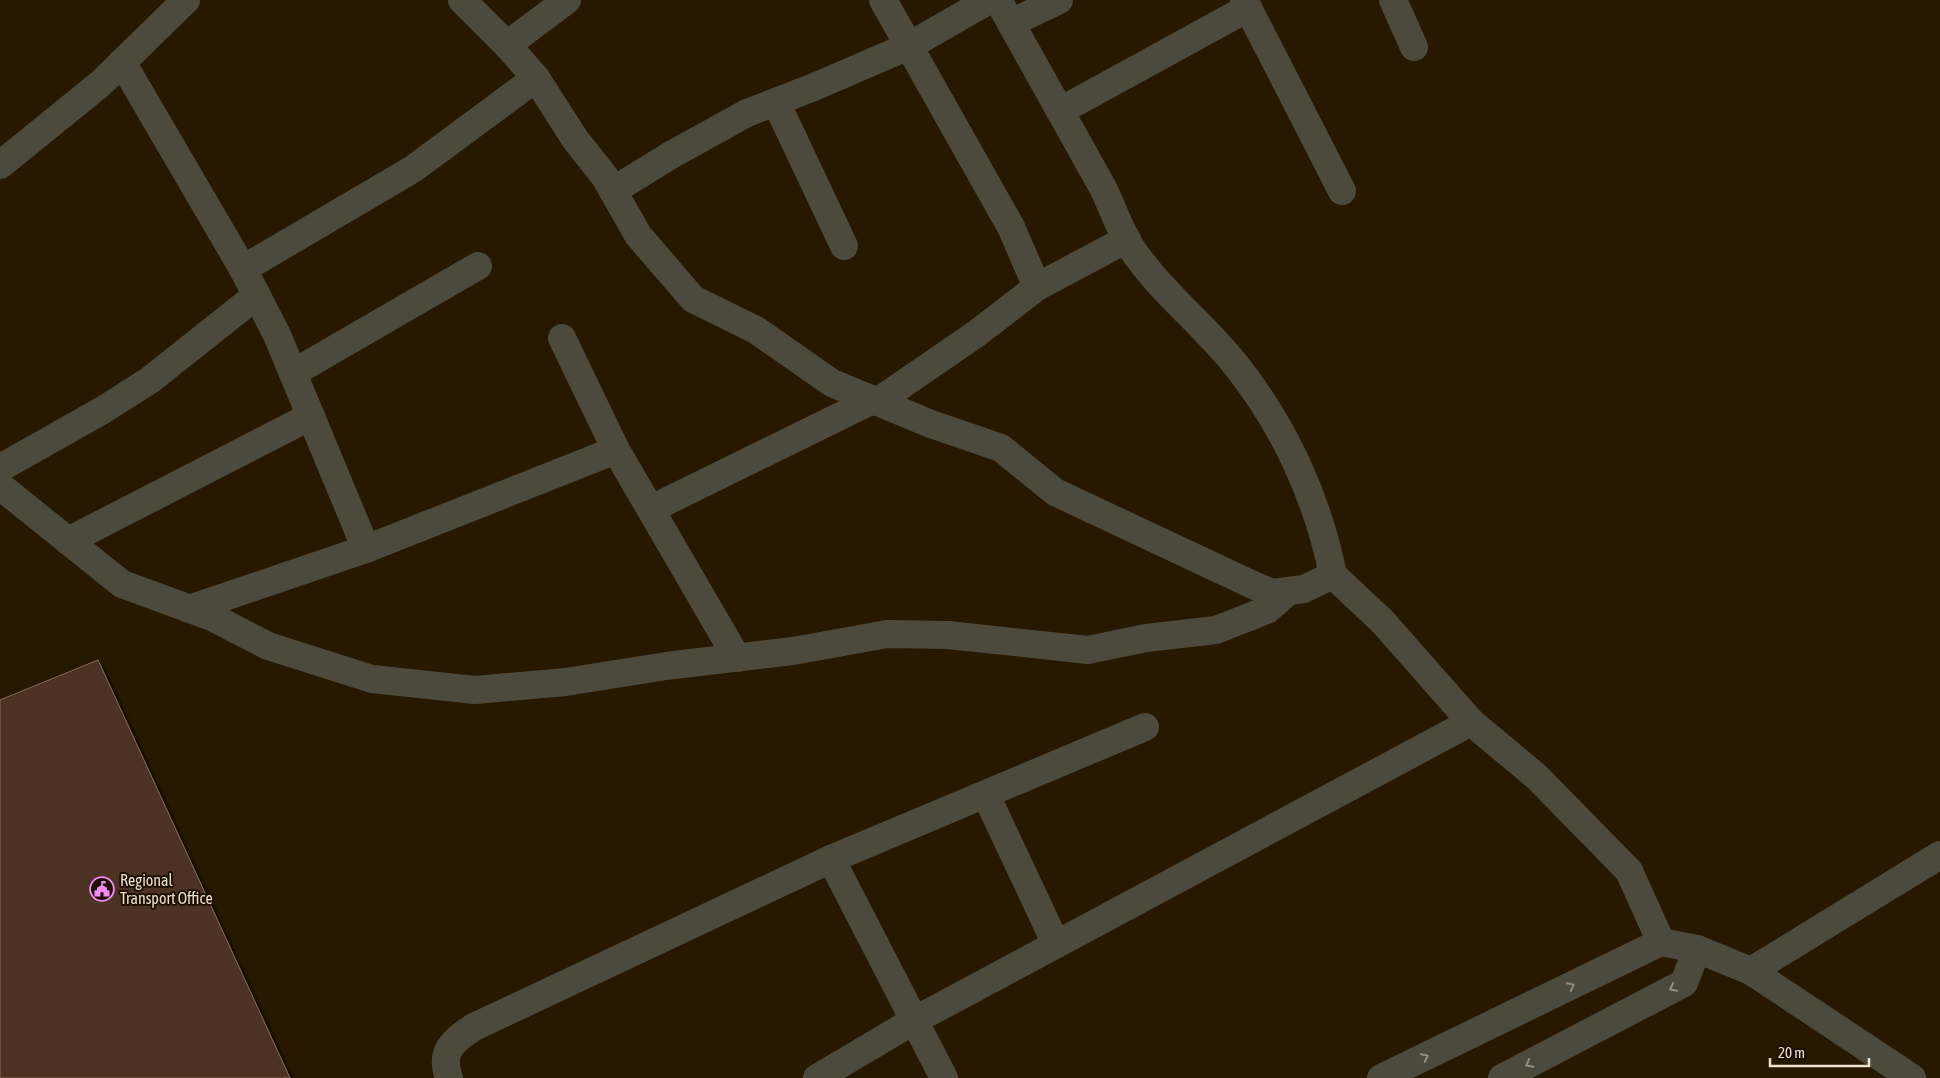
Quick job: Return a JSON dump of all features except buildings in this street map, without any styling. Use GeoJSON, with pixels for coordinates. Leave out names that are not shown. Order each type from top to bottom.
{"type":"FeatureCollection","features":[{"type":"Feature","properties":{"kind":"street"},"geometry":{"type":"LineString","coordinates":[[0,165],[100,84],[186,0]]}},
{"type":"Feature","properties":{"kind":"street"},"geometry":{"type":"LineString","coordinates":[[462,0],[507,44],[536,78],[575,139],[612,189],[638,235],[693,299],[756,330],[832,383],[1001,448],[1055,492],[1253,585],[1272,593],[1304,590],[1333,575]]}},
{"type":"Feature","properties":{"kind":"street"},"geometry":{"type":"LineString","coordinates":[[507,44],[567,0]]}},
{"type":"Feature","properties":{"kind":"street"},"geometry":{"type":"LineString","coordinates":[[883,0],[1012,227],[1037,287]]}},
{"type":"Feature","properties":{"kind":"street"},"geometry":{"type":"LineString","coordinates":[[612,189],[624,184],[671,154],[747,113],[909,46],[989,0]]}},
{"type":"Feature","properties":{"kind":"street"},"geometry":{"type":"LineString","coordinates":[[998,0],[1104,191],[1132,249],[1168,292],[1236,364],[1275,423],[1307,486],[1325,532],[1333,575],[1383,622],[1471,722],[1537,777],[1629,871],[1661,942]]}},
{"type":"Feature","properties":{"kind":"street"},"geometry":{"type":"LineString","coordinates":[[1011,24],[1059,0]]}},
{"type":"Feature","properties":{"kind":"street"},"geometry":{"type":"LineString","coordinates":[[1393,0],[1414,47]]}},
{"type":"Feature","properties":{"kind":"street"},"geometry":{"type":"LineString","coordinates":[[1060,111],[1246,4],[1342,191]]}},
{"type":"Feature","properties":{"kind":"street"},"geometry":{"type":"LineString","coordinates":[[122,62],[257,295],[293,373],[366,549]]}},
{"type":"Feature","properties":{"kind":"street"},"geometry":{"type":"LineString","coordinates":[[243,269],[412,169],[536,78]]}},
{"type":"Feature","properties":{"kind":"street"},"geometry":{"type":"LineString","coordinates":[[776,102],[844,246]]}},
{"type":"Feature","properties":{"kind":"street"},"geometry":{"type":"LineString","coordinates":[[651,509],[875,401],[976,334],[1037,287],[1127,239]]}},
{"type":"Feature","properties":{"kind":"street"},"geometry":{"type":"LineString","coordinates":[[293,373],[478,266]]}},
{"type":"Feature","properties":{"kind":"street"},"geometry":{"type":"LineString","coordinates":[[0,468],[132,392],[257,295]]}},
{"type":"Feature","properties":{"kind":"street"},"geometry":{"type":"LineString","coordinates":[[562,338],[616,450],[737,658]]}},
{"type":"Feature","properties":{"kind":"street"},"geometry":{"type":"LineString","coordinates":[[68,541],[311,416]]}},
{"type":"Feature","properties":{"kind":"street"},"geometry":{"type":"LineString","coordinates":[[189,609],[366,549],[616,450]]}},
{"type":"Feature","properties":{"kind":"street"},"geometry":{"type":"LineString","coordinates":[[0,486],[122,584],[212,618],[268,646],[372,679],[475,690],[566,682],[666,666],[793,650],[887,634],[948,635],[1088,650],[1146,638],[1216,630],[1267,610],[1289,591]]}},
{"type":"Feature","properties":{"kind":"street"},"geometry":{"type":"LineString","coordinates":[[816,1078],[915,1020],[1471,722]]}},
{"type":"Feature","properties":{"kind":"street"},"geometry":{"type":"LineString","coordinates":[[449,1078],[445,1058],[448,1047],[457,1037],[474,1027],[831,860],[1144,727]]}},
{"type":"Feature","properties":{"kind":"street"},"geometry":{"type":"LineString","coordinates":[[986,795],[1056,944]]}},
{"type":"Feature","properties":{"kind":"street"},"geometry":{"type":"LineString","coordinates":[[1751,971],[1940,854]]}},
{"type":"Feature","properties":{"kind":"street"},"geometry":{"type":"LineString","coordinates":[[831,860],[944,1078]]}},
{"type":"Feature","properties":{"kind":"street"},"geometry":{"type":"LineString","coordinates":[[1381,1078],[1661,942],[1697,949],[1751,971],[1912,1078]]}},
{"type":"Feature","properties":{"kind":"street"},"geometry":{"type":"LineString","coordinates":[[1502,1078],[1684,983],[1697,949]]}},
{"type":"Feature","properties":{"kind":"place","name":"Regional Transport Office"},"geometry":{"type":"Point","coordinates":[102,889]}}]}
